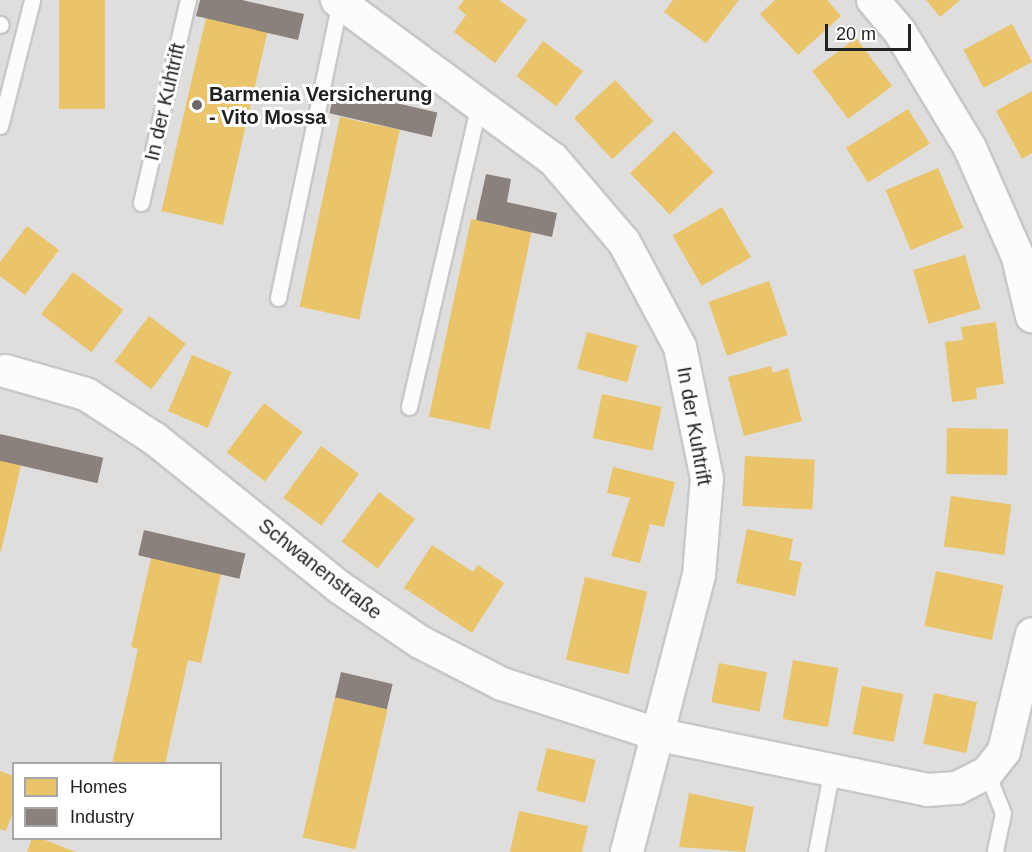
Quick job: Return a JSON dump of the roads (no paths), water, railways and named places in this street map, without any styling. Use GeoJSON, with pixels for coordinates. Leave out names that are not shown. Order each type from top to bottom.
{"type":"FeatureCollection","features":[{"type":"Feature","properties":{"kind":"street"},"geometry":{"type":"LineString","coordinates":[[873,0],[900,32],[970,148],[1018,257],[1032,316]]}},
{"type":"Feature","properties":{"kind":"street","name":"In der Kuhtrift"},"geometry":{"type":"LineString","coordinates":[[338,1],[553,159],[624,242],[680,347],[707,478],[699,575],[660,735],[627,852]]}},
{"type":"Feature","properties":{"kind":"street","name":"Schwanenstraße"},"geometry":{"type":"LineString","coordinates":[[2,372],[86,394],[155,439],[339,587],[420,642],[502,684],[660,735],[927,790],[957,788],[987,773]]}},
{"type":"Feature","properties":{"kind":"street"},"geometry":{"type":"LineString","coordinates":[[987,773],[1004,751],[1014,721],[1032,634]]}},
{"type":"Feature","properties":{"kind":"lane"},"geometry":{"type":"LineString","coordinates":[[0,126],[32,0]]}},
{"type":"Feature","properties":{"kind":"lane","name":"In der Kuhtrift"},"geometry":{"type":"LineString","coordinates":[[141,203],[188,0]]}},
{"type":"Feature","properties":{"kind":"lane","name":"In der Kuhtrift"},"geometry":{"type":"LineString","coordinates":[[278,298],[338,1]]}},
{"type":"Feature","properties":{"kind":"lane"},"geometry":{"type":"LineString","coordinates":[[409,407],[479,104]]}},
{"type":"Feature","properties":{"kind":"lane"},"geometry":{"type":"LineString","coordinates":[[816,852],[832,769]]}},
{"type":"Feature","properties":{"kind":"lane"},"geometry":{"type":"LineString","coordinates":[[987,773],[1003,813],[995,852]]}},
{"type":"Feature","properties":{"kind":"place","name":"Barmenia Versicherung - Vito Mossa"},"geometry":{"type":"Point","coordinates":[197,105]}}]}
